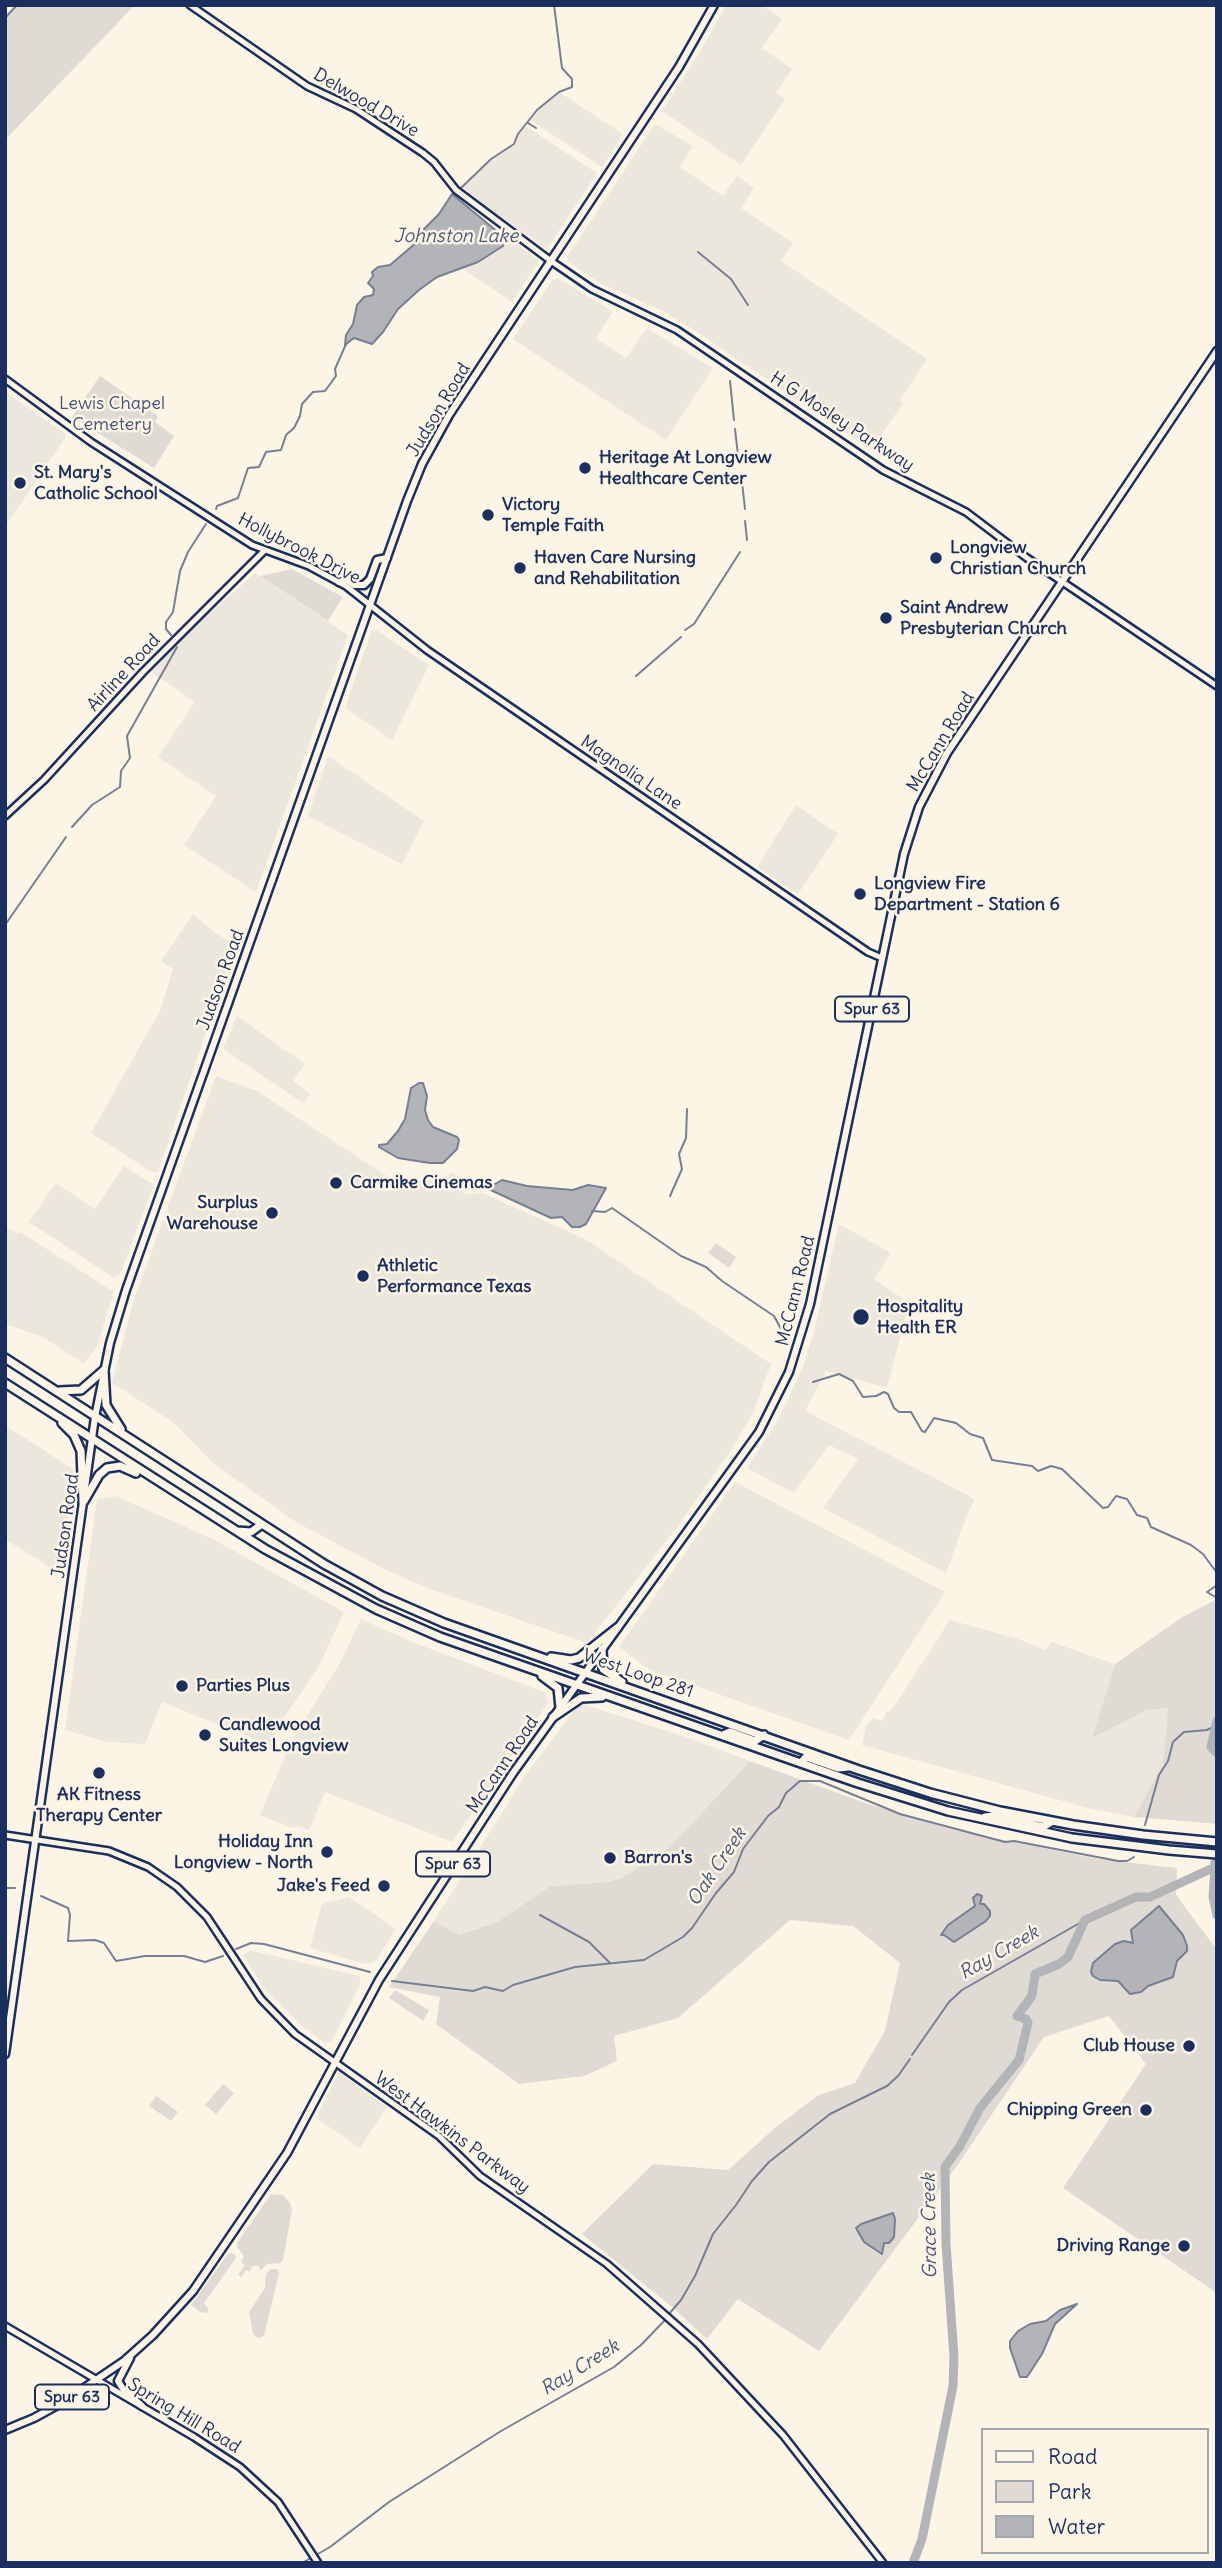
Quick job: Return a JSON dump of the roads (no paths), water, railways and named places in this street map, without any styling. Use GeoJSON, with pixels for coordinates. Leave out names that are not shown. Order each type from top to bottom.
{"type":"FeatureCollection","features":[{"type":"Feature","properties":{"kind":"highway","name":"West Loop 281"},"geometry":{"type":"LineString","coordinates":[[5,1358],[324,1564],[378,1594],[444,1623],[849,1767],[952,1799],[1051,1822],[1217,1842]]}},
{"type":"Feature","properties":{"kind":"highway"},"geometry":{"type":"LineString","coordinates":[[55,1390],[81,1390],[104,1370]]}},
{"type":"Feature","properties":{"kind":"highway"},"geometry":{"type":"LineString","coordinates":[[104,1370],[108,1410],[128,1438]]}},
{"type":"Feature","properties":{"kind":"highway"},"geometry":{"type":"LineString","coordinates":[[5,1383],[52,1413],[72,1433],[79,1444],[82,1458],[83,1502]]}},
{"type":"Feature","properties":{"kind":"highway","name":"West Loop 281"},"geometry":{"type":"LineString","coordinates":[[52,1413],[233,1530],[306,1572],[401,1621],[530,1669],[895,1795],[974,1817],[1106,1843],[1217,1854]]}},
{"type":"Feature","properties":{"kind":"highway"},"geometry":{"type":"LineString","coordinates":[[83,1502],[99,1475],[113,1466],[126,1467],[159,1482]]}},
{"type":"Feature","properties":{"kind":"highway"},"geometry":{"type":"LineString","coordinates":[[233,1530],[251,1532],[262,1524]]}},
{"type":"Feature","properties":{"kind":"highway"},"geometry":{"type":"LineString","coordinates":[[536,1656],[577,1659],[617,1628]]}},
{"type":"Feature","properties":{"kind":"highway"},"geometry":{"type":"LineString","coordinates":[[602,1649],[604,1671],[638,1690]]}},
{"type":"Feature","properties":{"kind":"highway"},"geometry":{"type":"LineString","coordinates":[[530,1669],[557,1686],[559,1708]]}},
{"type":"Feature","properties":{"kind":"highway"},"geometry":{"type":"LineString","coordinates":[[552,1717],[584,1697],[617,1699]]}},
{"type":"Feature","properties":{"kind":"highway"},"geometry":{"type":"LineString","coordinates":[[722,1735],[730,1732],[757,1741],[764,1735]]}},
{"type":"Feature","properties":{"kind":"highway"},"geometry":{"type":"LineString","coordinates":[[801,1763],[806,1757],[838,1768],[849,1767]]}},
{"type":"Feature","properties":{"kind":"highway"},"geometry":{"type":"LineString","coordinates":[[974,1817],[994,1816],[1044,1827],[1051,1822]]}},
{"type":"Feature","properties":{"kind":"main road","name":"Delwood Drive"},"geometry":{"type":"LineString","coordinates":[[190,5],[307,86],[351,106],[424,153],[456,190],[551,261]]}},
{"type":"Feature","properties":{"kind":"main road","name":"Judson Road"},"geometry":{"type":"LineString","coordinates":[[5,2054],[95,1416],[104,1370],[125,1293],[414,481],[437,435],[679,67],[714,5]]}},
{"type":"Feature","properties":{"kind":"main road","name":"H G Mosley Parkway"},"geometry":{"type":"LineString","coordinates":[[551,261],[592,289],[677,330],[878,467],[966,512],[1062,582],[1217,686]]}},
{"type":"Feature","properties":{"kind":"main road","name":"McCann Road"},"geometry":{"type":"LineString","coordinates":[[269,2181],[302,2127],[360,2013],[390,1961],[552,1717],[748,1450],[784,1383],[810,1304],[906,845],[923,797],[943,759],[1217,351]]}},
{"type":"Feature","properties":{"kind":"main road","name":"Hollybrook Drive"},"geometry":{"type":"LineString","coordinates":[[5,379],[91,442],[264,551],[304,564],[340,582],[370,604]]}},
{"type":"Feature","properties":{"kind":"main road","name":"Airline Road"},"geometry":{"type":"LineString","coordinates":[[5,816],[39,785],[149,664],[264,551]]}},
{"type":"Feature","properties":{"kind":"main road"},"geometry":{"type":"LineString","coordinates":[[340,582],[347,580],[354,585],[364,585],[370,579],[377,560],[387,558]]}},
{"type":"Feature","properties":{"kind":"main road","name":"Magnolia Lane"},"geometry":{"type":"LineString","coordinates":[[370,604],[427,650],[868,952],[883,958]]}},
{"type":"Feature","properties":{"kind":"main road","name":"West Hawkins Parkway"},"geometry":{"type":"LineString","coordinates":[[5,1835],[109,1851],[141,1864],[168,1880],[207,1917],[271,2012],[299,2038],[435,2133],[476,2172],[583,2246],[679,2325],[783,2435],[883,2563]]}},
{"type":"Feature","properties":{"kind":"main road","name":"Spur 63"},"geometry":{"type":"LineString","coordinates":[[5,2430],[55,2407],[133,2354],[186,2299],[269,2181]]}},
{"type":"Feature","properties":{"kind":"main road","name":"Spring Hill Road"},"geometry":{"type":"LineString","coordinates":[[5,2326],[218,2451],[249,2474],[278,2502],[318,2563]]}},
{"type":"Feature","properties":{"kind":"main road"},"geometry":{"type":"LineString","coordinates":[[133,2354],[118,2381],[122,2389],[142,2406]]}},
{"type":"Feature","properties":{"kind":"water","name":"Johnston Lake"},"geometry":{"type":"Polygon","coordinates":[[[452,194],[499,233],[503,246],[478,262],[437,277],[419,290],[398,309],[372,344],[354,338],[345,345],[357,305],[364,297],[373,295],[374,289],[368,283],[373,276],[372,272],[378,267],[390,265],[423,237],[426,233],[424,229],[439,214],[452,194]]]}},
{"type":"Feature","properties":{"kind":"water"},"geometry":{"type":"Polygon","coordinates":[[[423,1083],[427,1096],[425,1110],[428,1120],[433,1127],[459,1140],[457,1149],[443,1163],[398,1158],[379,1147],[387,1144],[398,1131],[405,1119],[411,1088],[423,1083]]]}},
{"type":"Feature","properties":{"kind":"water"},"geometry":{"type":"Polygon","coordinates":[[[502,1180],[527,1186],[573,1190],[588,1185],[606,1188],[586,1224],[572,1227],[562,1217],[551,1218],[482,1186],[502,1180]]]}},
{"type":"Feature","properties":{"kind":"water"},"geometry":{"type":"Polygon","coordinates":[[[977,1894],[982,1896],[980,1904],[984,1904],[990,1911],[986,1921],[954,1942],[941,1935],[948,1925],[975,1906],[973,1898],[977,1894]]]}},
{"type":"Feature","properties":{"kind":"water"},"geometry":{"type":"Polygon","coordinates":[[[1159,1906],[1183,1935],[1187,1946],[1187,1951],[1177,1961],[1173,1977],[1148,1986],[1141,1992],[1130,1994],[1118,1981],[1100,1980],[1093,1976],[1093,1963],[1115,1944],[1124,1941],[1133,1943],[1131,1930],[1159,1906]]]}},
{"type":"Feature","properties":{"kind":"water"},"geometry":{"type":"Polygon","coordinates":[[[893,2213],[894,2237],[889,2243],[884,2243],[882,2254],[864,2242],[856,2228],[893,2213]]]}},
{"type":"Feature","properties":{"kind":"water"},"geometry":{"type":"Polygon","coordinates":[[[1077,2304],[1055,2324],[1042,2354],[1027,2377],[1020,2377],[1010,2341],[1018,2331],[1030,2324],[1046,2321],[1060,2310],[1077,2304]]]}},
{"type":"Feature","properties":{"kind":"waterway"},"geometry":{"type":"LineString","coordinates":[[5,18],[17,5]]}},
{"type":"Feature","properties":{"kind":"waterway"},"geometry":{"type":"LineString","coordinates":[[461,188],[491,159],[514,144],[518,134],[537,110],[559,92],[572,87],[572,79],[562,68],[554,5]]}},
{"type":"Feature","properties":{"kind":"waterway"},"geometry":{"type":"LineString","coordinates":[[5,74],[5,79]]}},
{"type":"Feature","properties":{"kind":"waterway"},"geometry":{"type":"LineString","coordinates":[[528,123],[536,128]]}},
{"type":"Feature","properties":{"kind":"waterway"},"geometry":{"type":"LineString","coordinates":[[698,252],[731,279],[748,305]]}},
{"type":"Feature","properties":{"kind":"waterway"},"geometry":{"type":"LineString","coordinates":[[216,509],[217,506],[238,498],[248,468],[259,467],[266,452],[281,450],[286,435],[294,428],[300,416],[302,404],[313,392],[325,391],[336,376],[335,369],[346,344]]}},
{"type":"Feature","properties":{"kind":"waterway"},"geometry":{"type":"LineString","coordinates":[[730,381],[734,420]]}},
{"type":"Feature","properties":{"kind":"waterway"},"geometry":{"type":"LineString","coordinates":[[735,429],[739,464]]}},
{"type":"Feature","properties":{"kind":"waterway"},"geometry":{"type":"LineString","coordinates":[[741,473],[745,509]]}},
{"type":"Feature","properties":{"kind":"waterway"},"geometry":{"type":"LineString","coordinates":[[745,521],[747,540]]}},
{"type":"Feature","properties":{"kind":"waterway"},"geometry":{"type":"LineString","coordinates":[[171,635],[166,629],[166,622],[173,612],[180,571],[188,552],[206,524]]}},
{"type":"Feature","properties":{"kind":"waterway"},"geometry":{"type":"LineString","coordinates":[[685,630],[694,624],[740,552]]}},
{"type":"Feature","properties":{"kind":"waterway"},"geometry":{"type":"LineString","coordinates":[[636,676],[681,637]]}},
{"type":"Feature","properties":{"kind":"waterway"},"geometry":{"type":"LineString","coordinates":[[72,827],[92,805],[120,787],[121,771],[130,758],[127,736],[177,647]]}},
{"type":"Feature","properties":{"kind":"waterway"},"geometry":{"type":"LineString","coordinates":[[5,925],[66,837]]}},
{"type":"Feature","properties":{"kind":"waterway"},"geometry":{"type":"LineString","coordinates":[[670,1196],[682,1169],[679,1154],[686,1138],[687,1109]]}},
{"type":"Feature","properties":{"kind":"waterway"},"geometry":{"type":"LineString","coordinates":[[472,1179],[482,1186]]}},
{"type":"Feature","properties":{"kind":"waterway"},"geometry":{"type":"LineString","coordinates":[[592,1211],[605,1212],[612,1208],[681,1256],[706,1267],[774,1316],[781,1329],[780,1338]]}},
{"type":"Feature","properties":{"kind":"waterway"},"geometry":{"type":"LineString","coordinates":[[813,1382],[839,1374],[853,1381],[863,1397],[884,1392],[888,1394],[894,1408],[899,1412],[911,1412],[922,1431],[925,1432],[934,1418],[956,1423],[970,1434],[983,1438],[992,1460],[1032,1466],[1038,1471],[1051,1466],[1062,1469],[1103,1508],[1108,1507],[1116,1496],[1127,1499],[1137,1515],[1147,1518],[1151,1527],[1191,1545],[1203,1554],[1217,1573]]}},
{"type":"Feature","properties":{"kind":"waterway"},"geometry":{"type":"LineString","coordinates":[[1217,1585],[1207,1592],[1217,1598]]}},
{"type":"Feature","properties":{"kind":"waterway","name":"Grace Creek"},"geometry":{"type":"LineString","coordinates":[[1217,1721],[1211,1747],[1217,1753]]}},
{"type":"Feature","properties":{"kind":"waterway","name":"Oak Creek"},"geometry":{"type":"LineString","coordinates":[[1145,1825],[1159,1775],[1168,1761],[1173,1742],[1184,1732],[1207,1730],[1215,1726]]}},
{"type":"Feature","properties":{"kind":"waterway","name":"Oak Creek"},"geometry":{"type":"LineString","coordinates":[[392,1981],[473,1991],[485,1987],[503,1991],[513,1985],[575,1967],[644,1960],[683,1937],[692,1928],[734,1872],[743,1849],[768,1816],[779,1807],[786,1793],[800,1781],[820,1781],[900,1814],[1005,1842],[1014,1841],[1118,1861],[1127,1861],[1134,1857]]}},
{"type":"Feature","properties":{"kind":"waterway","name":"Grace Creek"},"geometry":{"type":"LineString","coordinates":[[913,2563],[922,2539],[953,2386],[945,2167],[960,2146],[980,2108],[1019,2060],[1028,2023],[1026,2019],[1017,2016],[1032,1996],[1035,1974],[1059,1964],[1068,1957],[1085,1920],[1136,1897],[1150,1897],[1215,1867],[1215,1863]]}},
{"type":"Feature","properties":{"kind":"waterway"},"geometry":{"type":"LineString","coordinates":[[1215,1867],[1213,1897],[1217,1915]]}},
{"type":"Feature","properties":{"kind":"waterway","name":"Oak Creek"},"geometry":{"type":"LineString","coordinates":[[5,1888],[15,1888]]}},
{"type":"Feature","properties":{"kind":"waterway","name":"Oak Creek"},"geometry":{"type":"LineString","coordinates":[[41,1896],[68,1908],[68,1941],[95,1940],[104,1943],[116,1961],[145,1956],[184,1956],[205,1962],[223,1956]]}},
{"type":"Feature","properties":{"kind":"waterway"},"geometry":{"type":"LineString","coordinates":[[540,1915],[589,1942],[610,1963]]}},
{"type":"Feature","properties":{"kind":"waterway","name":"Ray Creek"},"geometry":{"type":"LineString","coordinates":[[912,2055],[949,2002],[962,1990],[1085,1920]]}},
{"type":"Feature","properties":{"kind":"waterway","name":"Oak Creek"},"geometry":{"type":"LineString","coordinates":[[236,1949],[251,1943],[264,1944],[370,1972]]}},
{"type":"Feature","properties":{"kind":"waterway","name":"Ray Creek"},"geometry":{"type":"LineString","coordinates":[[669,2314],[695,2276],[713,2234],[769,2162],[830,2114],[887,2086],[910,2059]]}},
{"type":"Feature","properties":{"kind":"waterway","name":"Ray Creek"},"geometry":{"type":"LineString","coordinates":[[302,2563],[330,2547],[389,2502],[501,2431],[614,2367],[641,2345],[666,2319]]}},
{"type":"Feature","properties":{"kind":"place","name":"Heritage At Longview Healthcare Center"},"geometry":{"type":"Point","coordinates":[585,468]}},
{"type":"Feature","properties":{"kind":"place","name":"St. Mary's Catholic School"},"geometry":{"type":"Point","coordinates":[20,483]}},
{"type":"Feature","properties":{"kind":"place","name":"Victory Temple Faith"},"geometry":{"type":"Point","coordinates":[488,515]}},
{"type":"Feature","properties":{"kind":"place","name":"Longview Christian Church"},"geometry":{"type":"Point","coordinates":[936,558]}},
{"type":"Feature","properties":{"kind":"place","name":"Haven Care Nursing and Rehabilitation"},"geometry":{"type":"Point","coordinates":[520,568]}},
{"type":"Feature","properties":{"kind":"place","name":"Saint Andrew Presbyterian Church"},"geometry":{"type":"Point","coordinates":[886,618]}},
{"type":"Feature","properties":{"kind":"place","name":"Longview Fire Department - Station 6"},"geometry":{"type":"Point","coordinates":[860,894]}},
{"type":"Feature","properties":{"kind":"place","name":"Carmike Cinemas"},"geometry":{"type":"Point","coordinates":[336,1183]}},
{"type":"Feature","properties":{"kind":"place","name":"Surplus Warehouse"},"geometry":{"type":"Point","coordinates":[272,1213]}},
{"type":"Feature","properties":{"kind":"place","name":"Athletic Performance Texas"},"geometry":{"type":"Point","coordinates":[363,1276]}},
{"type":"Feature","properties":{"kind":"place","name":"Hospitality Health ER"},"geometry":{"type":"Point","coordinates":[861,1317]}},
{"type":"Feature","properties":{"kind":"place","name":"Parties Plus"},"geometry":{"type":"Point","coordinates":[182,1686]}},
{"type":"Feature","properties":{"kind":"place","name":"Candlewood Suites Longview"},"geometry":{"type":"Point","coordinates":[205,1735]}},
{"type":"Feature","properties":{"kind":"place","name":"AK Fitness Therapy Center"},"geometry":{"type":"Point","coordinates":[99,1773]}},
{"type":"Feature","properties":{"kind":"place","name":"Holiday Inn Longview - North"},"geometry":{"type":"Point","coordinates":[327,1852]}},
{"type":"Feature","properties":{"kind":"place","name":"Barron's"},"geometry":{"type":"Point","coordinates":[610,1858]}},
{"type":"Feature","properties":{"kind":"place","name":"Jake's Feed"},"geometry":{"type":"Point","coordinates":[384,1886]}},
{"type":"Feature","properties":{"kind":"place","name":"Club House"},"geometry":{"type":"Point","coordinates":[1189,2046]}},
{"type":"Feature","properties":{"kind":"place","name":"Chipping Green"},"geometry":{"type":"Point","coordinates":[1146,2110]}},
{"type":"Feature","properties":{"kind":"place","name":"Driving Range"},"geometry":{"type":"Point","coordinates":[1184,2246]}},
{"type":"Feature","properties":{"kind":"park label","name":"Lewis Chapel Cemetery"},"geometry":{"type":"Point","coordinates":[112,414]}}]}
